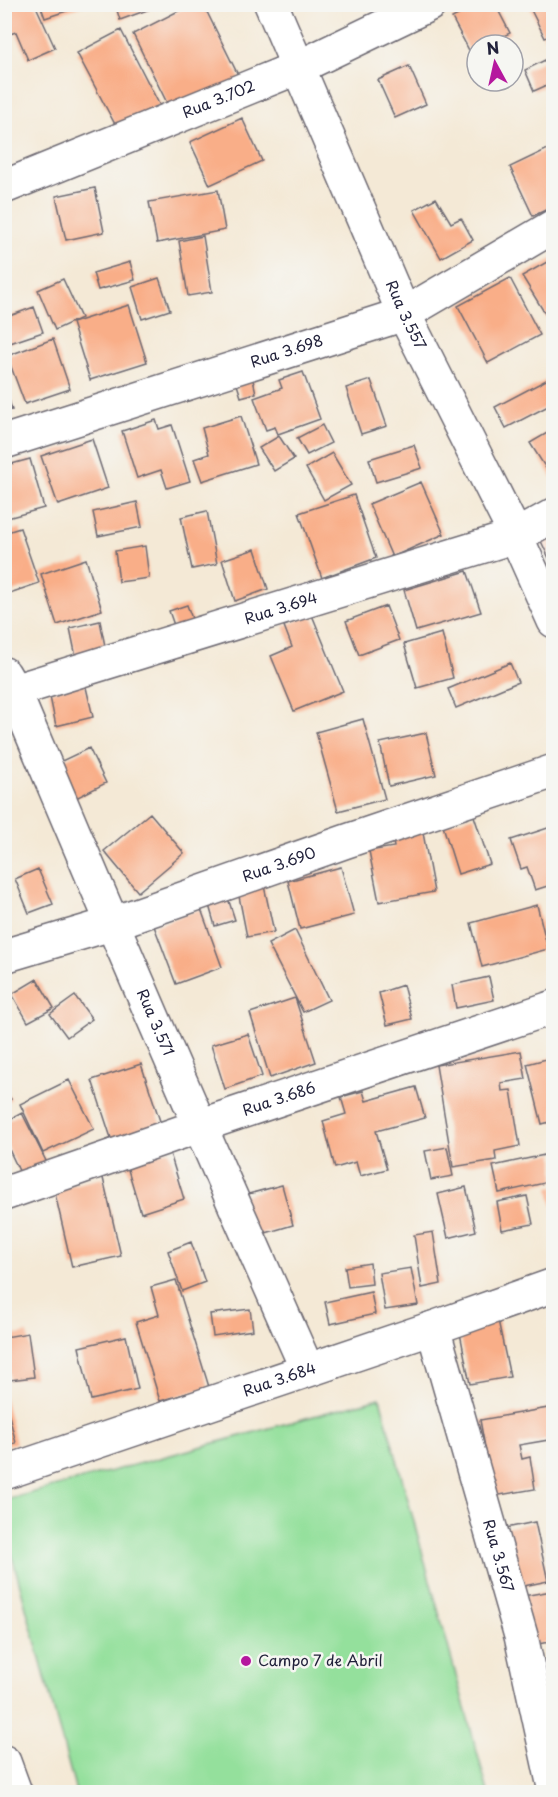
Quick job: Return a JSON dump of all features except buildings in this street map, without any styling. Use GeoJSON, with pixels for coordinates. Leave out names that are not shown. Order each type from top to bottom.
{"type":"FeatureCollection","features":[{"type":"Feature","properties":{"kind":"street","name":"Rua 3.557"},"geometry":{"type":"LineString","coordinates":[[271,4],[404,314],[516,536],[554,621]]}},
{"type":"Feature","properties":{"kind":"street","name":"Rua 3.702"},"geometry":{"type":"LineString","coordinates":[[4,187],[299,67],[430,4]]}},
{"type":"Feature","properties":{"kind":"street","name":"Rua 3.698"},"geometry":{"type":"LineString","coordinates":[[4,442],[404,314],[554,226]]}},
{"type":"Feature","properties":{"kind":"street","name":"Rua 3.694"},"geometry":{"type":"LineString","coordinates":[[8,686],[516,536],[554,514]]}},
{"type":"Feature","properties":{"kind":"street","name":"Rua 3.571"},"geometry":{"type":"LineString","coordinates":[[8,686],[307,1369]]}},
{"type":"Feature","properties":{"kind":"street","name":"Rua 3.690"},"geometry":{"type":"LineString","coordinates":[[4,956],[111,924],[554,771]]}},
{"type":"Feature","properties":{"kind":"street","name":"Rua 3.686"},"geometry":{"type":"LineString","coordinates":[[4,1194],[554,1007]]}},
{"type":"Feature","properties":{"kind":"street","name":"Rua 3.684"},"geometry":{"type":"LineString","coordinates":[[4,1473],[554,1285]]}},
{"type":"Feature","properties":{"kind":"street","name":"Rua 3.567"},"geometry":{"type":"LineString","coordinates":[[433,1328],[521,1636],[554,1787]]}},
{"type":"Feature","properties":{"kind":"street"},"geometry":{"type":"LineString","coordinates":[[4,1762],[15,1792]]}},
{"type":"Feature","properties":{"kind":"green space","name":"Campo 7 de Abril"},"geometry":{"type":"Polygon","coordinates":[[[380,1398],[488,1792],[76,1792],[5,1530],[5,1500],[380,1398]]]}},
{"type":"Feature","properties":{"kind":"place","name":"Campo 7 de Abril"},"geometry":{"type":"Point","coordinates":[246,1661]}}]}
